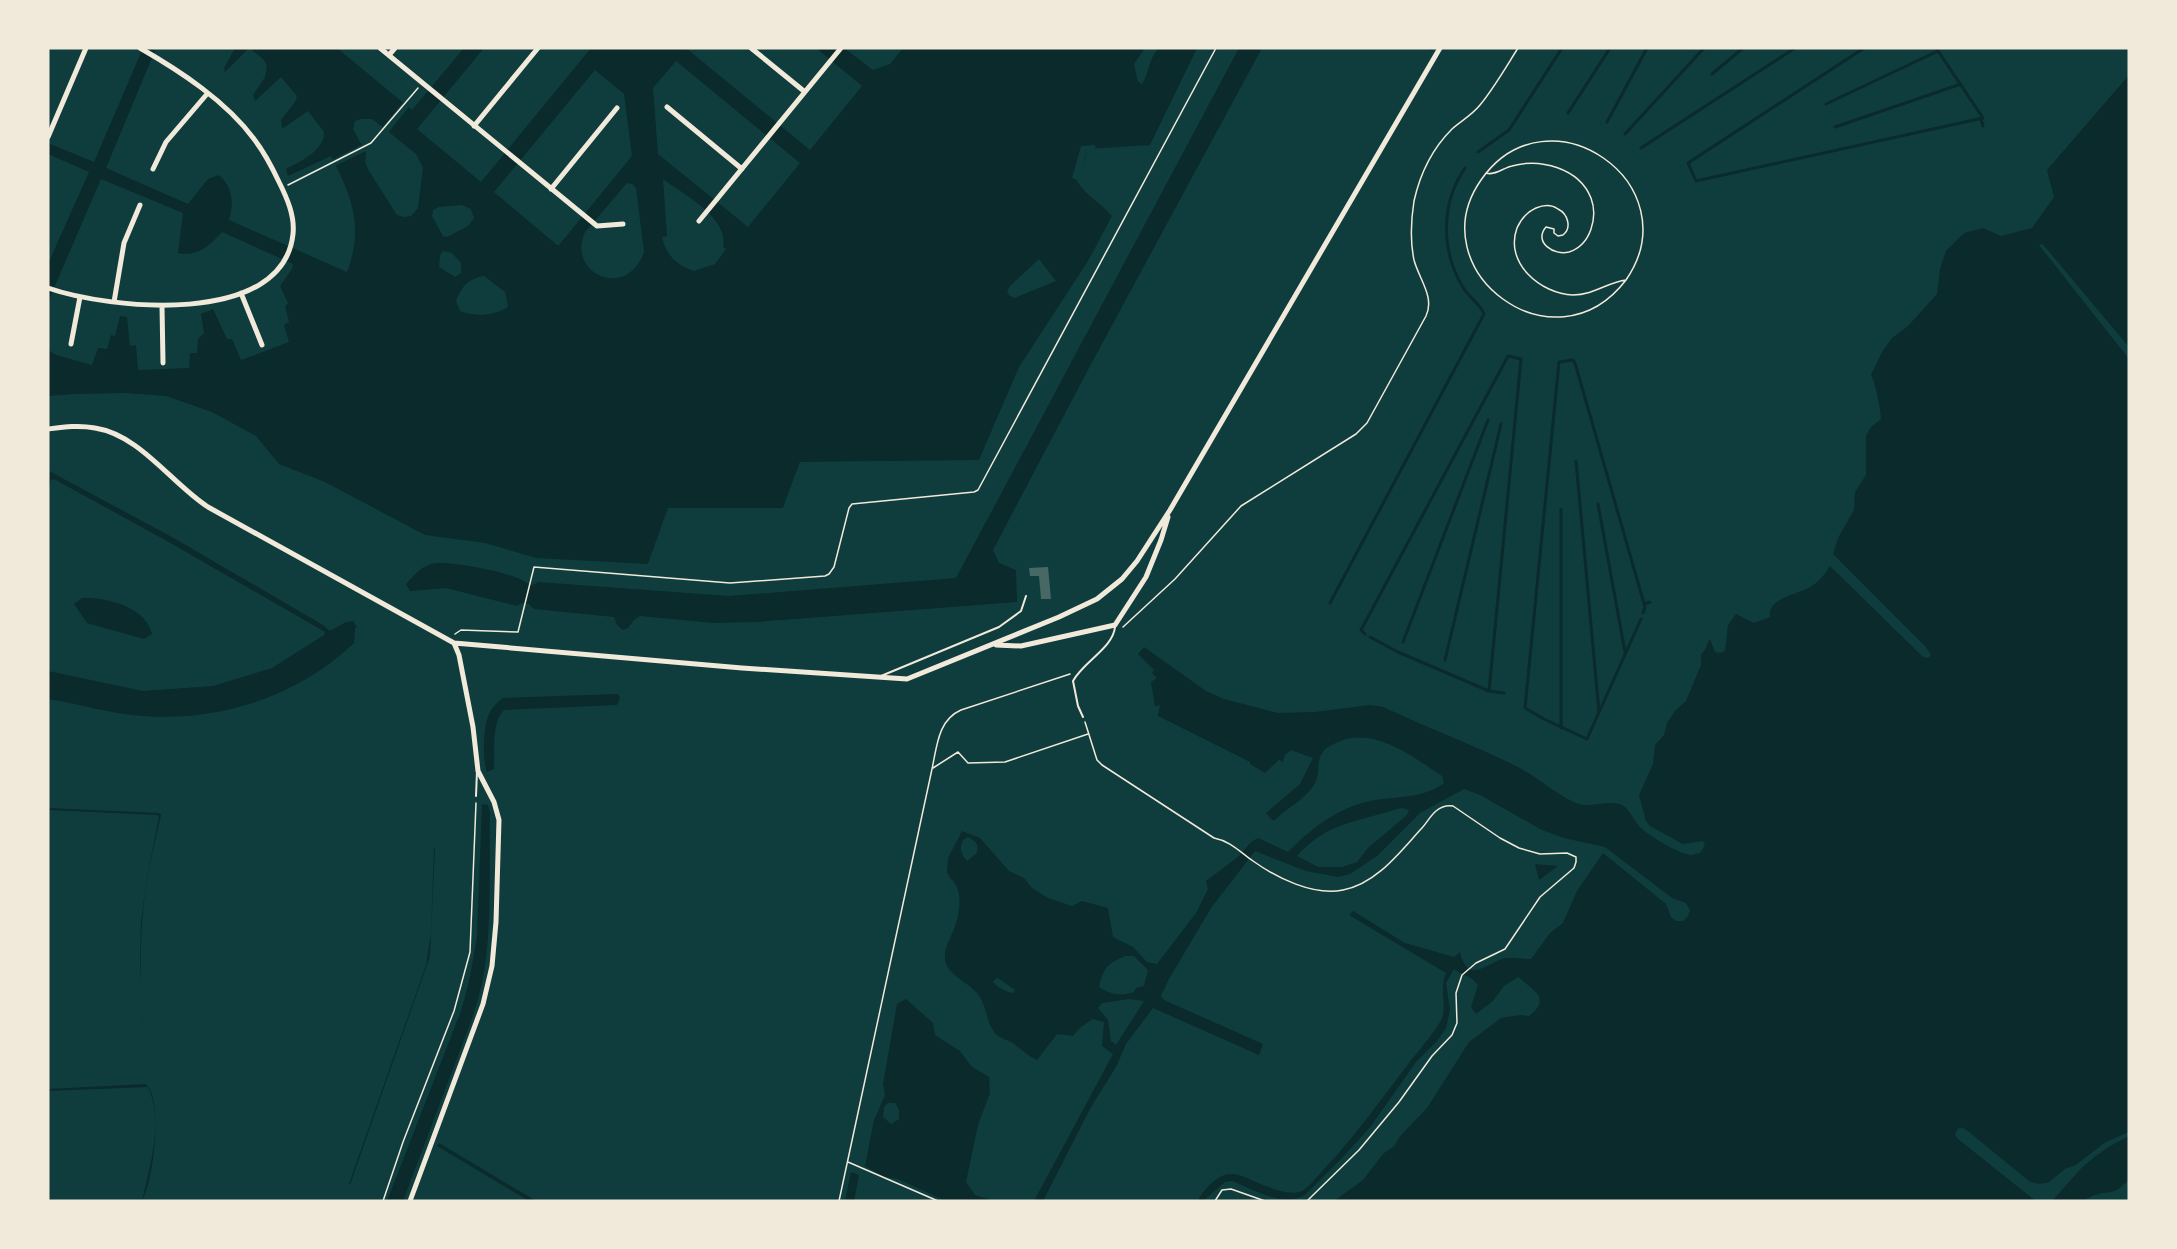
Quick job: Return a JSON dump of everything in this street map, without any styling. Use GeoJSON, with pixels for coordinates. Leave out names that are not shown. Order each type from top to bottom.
{"type":"FeatureCollection","features":[{"type":"Feature","properties":{"kind":"street"},"geometry":{"type":"LineString","coordinates":[[48,137],[86,48]]}},
{"type":"Feature","properties":{"kind":"street"},"geometry":{"type":"LineString","coordinates":[[380,48],[599,227],[623,224]]}},
{"type":"Feature","properties":{"kind":"street"},"geometry":{"type":"LineString","coordinates":[[389,55],[395,48]]}},
{"type":"Feature","properties":{"kind":"street"},"geometry":{"type":"LineString","coordinates":[[474,126],[538,48]]}},
{"type":"Feature","properties":{"kind":"street"},"geometry":{"type":"LineString","coordinates":[[751,48],[805,92]]}},
{"type":"Feature","properties":{"kind":"street"},"geometry":{"type":"LineString","coordinates":[[699,221],[841,48]]}},
{"type":"Feature","properties":{"kind":"street"},"geometry":{"type":"LineString","coordinates":[[48,429],[84,427],[114,433],[139,449],[183,489],[208,507],[454,643],[907,679],[1059,618],[1110,590],[1122,579],[1137,561],[1170,510],[1440,48]]}},
{"type":"Feature","properties":{"kind":"street"},"geometry":{"type":"LineString","coordinates":[[50,289],[80,297],[114,302],[162,306],[198,304],[241,293],[271,276],[284,260],[290,247],[293,234],[291,213],[282,188],[254,139],[207,94],[141,49]]}},
{"type":"Feature","properties":{"kind":"street"},"geometry":{"type":"LineString","coordinates":[[153,169],[166,142],[207,94]]}},
{"type":"Feature","properties":{"kind":"street"},"geometry":{"type":"LineString","coordinates":[[667,107],[742,169]]}},
{"type":"Feature","properties":{"kind":"street"},"geometry":{"type":"LineString","coordinates":[[551,189],[617,108]]}},
{"type":"Feature","properties":{"kind":"street"},"geometry":{"type":"LineString","coordinates":[[114,302],[124,243],[140,205]]}},
{"type":"Feature","properties":{"kind":"street"},"geometry":{"type":"LineString","coordinates":[[241,293],[262,345]]}},
{"type":"Feature","properties":{"kind":"street"},"geometry":{"type":"LineString","coordinates":[[71,344],[80,297]]}},
{"type":"Feature","properties":{"kind":"street"},"geometry":{"type":"LineString","coordinates":[[162,306],[163,363]]}},
{"type":"Feature","properties":{"kind":"street"},"geometry":{"type":"LineString","coordinates":[[994,645],[1021,646],[1115,626],[1146,578],[1170,510]]}},
{"type":"Feature","properties":{"kind":"street"},"geometry":{"type":"LineString","coordinates":[[410,1201],[483,1004],[492,966],[496,922],[499,820],[494,802],[478,771],[471,716],[459,655],[454,643]]}},
{"type":"Feature","properties":{"kind":"lane"},"geometry":{"type":"LineString","coordinates":[[878,678],[887,672],[925,659],[999,627],[1021,611],[1026,596]]}},
{"type":"Feature","properties":{"kind":"lane"},"geometry":{"type":"LineString","coordinates":[[1083,717],[1077,706],[1073,685],[1079,671],[1114,636],[1115,626]]}},
{"type":"Feature","properties":{"kind":"lane"},"geometry":{"type":"LineString","coordinates":[[476,796],[477,765]]}},
{"type":"Feature","properties":{"kind":"path"},"geometry":{"type":"LineString","coordinates":[[454,643],[455,633],[461,630],[518,632],[534,567],[730,583],[825,576],[834,567],[852,504],[978,490],[1216,48]]}},
{"type":"Feature","properties":{"kind":"path"},"geometry":{"type":"LineString","coordinates":[[1114,636],[1175,579],[1241,506],[1356,434],[1367,423],[1429,306],[1428,296],[1414,261],[1412,244],[1413,211],[1420,178],[1431,156],[1444,138],[1478,108],[1518,48]]}},
{"type":"Feature","properties":{"kind":"path"},"geometry":{"type":"LineString","coordinates":[[282,188],[369,144],[381,134],[423,82]]}},
{"type":"Feature","properties":{"kind":"path"},"geometry":{"type":"LineString","coordinates":[[1545,141],[1581,145],[1609,160],[1624,175],[1633,189],[1642,218],[1640,248],[1636,263],[1626,280],[1613,295],[1600,304],[1579,314],[1566,316],[1530,313],[1502,299],[1488,287],[1478,272],[1467,243],[1467,216],[1472,198],[1486,173],[1514,151],[1545,141]]}},
{"type":"Feature","properties":{"kind":"path"},"geometry":{"type":"LineString","coordinates":[[1486,173],[1490,175],[1522,164],[1552,166],[1576,179],[1590,198],[1594,211],[1591,232],[1584,242],[1570,251],[1555,251],[1547,247],[1542,240],[1542,233],[1546,227],[1554,229],[1554,233],[1558,236],[1563,236],[1567,231],[1566,218],[1558,208],[1538,207],[1527,213],[1518,225],[1515,236],[1518,259],[1524,270],[1540,285],[1558,293],[1580,295],[1626,280]]}},
{"type":"Feature","properties":{"kind":"path"},"geometry":{"type":"LineString","coordinates":[[839,1201],[932,769],[944,725],[954,713],[1079,671]]}},
{"type":"Feature","properties":{"kind":"path"},"geometry":{"type":"LineString","coordinates":[[1083,717],[1099,763],[1214,838],[1227,841],[1272,873],[1323,892],[1351,889],[1371,879],[1395,858],[1433,814],[1450,805],[1519,848],[1540,854],[1574,855],[1576,862],[1574,868],[1536,902],[1505,949],[1472,965],[1462,975],[1456,993],[1457,1023],[1452,1035],[1432,1056],[1399,1102],[1359,1150],[1307,1201]]}},
{"type":"Feature","properties":{"kind":"path"},"geometry":{"type":"LineString","coordinates":[[932,769],[958,752],[968,763],[1005,762],[1089,734]]}},
{"type":"Feature","properties":{"kind":"path"},"geometry":{"type":"LineString","coordinates":[[382,1201],[454,1011],[470,952],[476,796]]}},
{"type":"Feature","properties":{"kind":"path"},"geometry":{"type":"LineString","coordinates":[[847,1162],[938,1201]]}},
{"type":"Feature","properties":{"kind":"path"},"geometry":{"type":"LineString","coordinates":[[1215,1201],[1222,1190],[1231,1188],[1265,1201]]}},
{"type":"Feature","properties":{"kind":"water"},"geometry":{"type":"Polygon","coordinates":[[[143,48],[156,48],[106,168],[188,204],[208,179],[219,175],[230,190],[232,207],[229,220],[347,272],[355,241],[355,227],[350,199],[331,156],[288,176],[286,169],[316,150],[324,132],[308,111],[282,129],[281,120],[297,96],[281,77],[255,101],[253,95],[265,77],[267,66],[264,60],[250,48],[337,48],[412,110],[464,48],[484,48],[417,129],[481,182],[591,48],[686,48],[810,150],[862,86],[816,48],[844,48],[873,70],[890,64],[903,48],[1145,48],[1134,64],[1138,82],[1142,84],[1153,56],[1159,48],[1197,48],[1150,145],[1088,149],[1077,181],[1112,216],[1088,261],[1019,367],[979,460],[800,462],[783,508],[668,509],[648,564],[536,558],[485,543],[425,535],[325,482],[279,464],[256,436],[212,412],[166,396],[126,393],[48,396],[48,350],[56,355],[92,365],[98,348],[107,349],[111,335],[115,336],[120,316],[127,317],[130,346],[136,345],[138,370],[189,368],[190,353],[197,353],[198,339],[204,333],[201,314],[213,309],[227,339],[232,339],[241,360],[289,342],[284,325],[289,322],[285,306],[288,303],[280,286],[293,264],[222,232],[208,246],[197,252],[178,253],[183,213],[101,179],[48,302],[48,264],[89,172],[48,154],[48,143],[94,162],[143,48]],[[676,61],[653,88],[658,154],[748,227],[800,163],[676,61]],[[595,70],[494,192],[557,245],[632,156],[624,94],[595,70]],[[372,119],[355,121],[353,129],[366,153],[365,162],[369,171],[397,215],[411,216],[418,208],[423,168],[416,154],[372,119]],[[663,179],[667,236],[662,237],[666,249],[673,258],[682,266],[694,271],[715,264],[726,249],[723,247],[723,236],[719,226],[712,217],[663,179]],[[627,183],[585,232],[581,247],[584,260],[591,270],[601,276],[613,278],[625,275],[636,267],[644,252],[636,188],[632,184],[627,183]],[[462,205],[439,207],[433,210],[432,216],[443,236],[447,237],[468,226],[474,218],[471,209],[462,205]],[[443,251],[440,255],[439,267],[455,277],[461,273],[461,263],[452,253],[443,251]],[[1039,259],[1010,286],[1007,291],[1014,298],[1056,281],[1039,259]],[[484,276],[470,281],[463,287],[456,301],[460,311],[484,315],[508,307],[505,292],[484,276]]]}},
{"type":"Feature","properties":{"kind":"water"},"geometry":{"type":"Polygon","coordinates":[[[235,48],[249,48],[225,72],[224,68],[235,48]]]}},
{"type":"Feature","properties":{"kind":"water"},"geometry":{"type":"Polygon","coordinates":[[[1239,48],[1262,48],[993,550],[999,563],[1016,570],[1017,602],[757,622],[713,623],[640,616],[623,630],[617,625],[614,617],[534,609],[529,604],[522,603],[517,606],[446,588],[410,591],[406,584],[417,572],[427,565],[439,563],[490,570],[513,576],[533,585],[538,582],[729,596],[956,578],[1239,48]]]}},
{"type":"Feature","properties":{"kind":"water"},"geometry":{"type":"Polygon","coordinates":[[[2129,75],[2129,347],[2046,248],[2042,244],[2039,245],[2129,359],[2129,1132],[2102,1145],[2048,1183],[2039,1184],[2030,1182],[1968,1131],[1958,1128],[1955,1134],[1957,1138],[2036,1201],[1334,1201],[1363,1180],[1383,1154],[1394,1146],[1401,1135],[1427,1108],[1469,1042],[1501,1018],[1529,1016],[1539,1004],[1538,995],[1518,977],[1504,986],[1493,1001],[1476,1014],[1471,1007],[1478,985],[1454,969],[1446,983],[1450,1010],[1446,1028],[1437,1041],[1416,1062],[1371,1126],[1305,1195],[1287,1199],[1278,1198],[1232,1181],[1225,1182],[1203,1201],[1199,1201],[1210,1185],[1219,1177],[1228,1174],[1246,1177],[1284,1192],[1295,1193],[1304,1190],[1359,1129],[1440,1022],[1444,1008],[1443,985],[1446,973],[1349,915],[1353,911],[1405,943],[1454,957],[1460,952],[1468,968],[1473,970],[1506,958],[1531,959],[1550,933],[1563,923],[1577,891],[1603,853],[1666,904],[1671,917],[1676,921],[1683,921],[1688,916],[1690,910],[1686,903],[1672,898],[1605,847],[1564,838],[1542,830],[1480,795],[1464,789],[1420,813],[1377,856],[1350,874],[1338,877],[1306,871],[1255,851],[1211,908],[1161,996],[1164,1000],[1263,1044],[1259,1055],[1153,1008],[1126,1044],[1116,1067],[1091,1107],[1043,1201],[1034,1201],[1113,1054],[1102,1046],[1104,1022],[1093,1019],[1073,1036],[1057,1034],[1037,1060],[1033,1058],[997,1035],[989,1023],[980,996],[949,969],[945,960],[945,952],[956,923],[960,902],[957,888],[947,872],[948,858],[962,831],[980,838],[1009,871],[1024,878],[1032,888],[1048,898],[1072,906],[1082,901],[1108,908],[1113,937],[1133,947],[1147,962],[1157,964],[1196,913],[1208,889],[1206,881],[1239,856],[1251,842],[1258,838],[1288,852],[1305,836],[1341,811],[1362,803],[1425,793],[1444,783],[1442,776],[1393,746],[1365,738],[1352,738],[1338,742],[1324,750],[1319,760],[1317,779],[1311,788],[1302,798],[1272,820],[1266,813],[1300,784],[1313,758],[1291,750],[1285,755],[1283,762],[1279,760],[1265,773],[1250,762],[1158,716],[1160,705],[1155,706],[1151,682],[1157,678],[1152,673],[1154,670],[1138,654],[1144,647],[1206,691],[1224,699],[1278,713],[1315,712],[1370,705],[1383,707],[1518,767],[1576,803],[1622,805],[1643,830],[1656,839],[1686,854],[1700,853],[1705,845],[1703,841],[1683,844],[1650,826],[1646,821],[1639,795],[1653,764],[1655,745],[1664,735],[1667,723],[1675,711],[1686,701],[1701,665],[1701,654],[1710,639],[1715,652],[1725,651],[1728,625],[1736,614],[1754,623],[1770,617],[1773,605],[1813,585],[1830,566],[1923,657],[1928,658],[1931,655],[1925,646],[1833,554],[1838,538],[1854,510],[1855,492],[1866,475],[1866,436],[1870,428],[1881,419],[1878,396],[1871,375],[1892,338],[1908,326],[1937,294],[1940,269],[1946,251],[1964,233],[1983,228],[2001,236],[2032,228],[2054,197],[2047,170],[2129,75]],[[1403,808],[1356,821],[1325,833],[1297,856],[1318,867],[1342,867],[1357,862],[1368,848],[1407,815],[1409,810],[1403,808]],[[968,837],[963,840],[961,851],[967,861],[977,853],[978,847],[968,837]],[[1125,956],[1110,964],[1099,987],[1108,992],[1124,994],[1134,992],[1136,988],[1144,986],[1148,970],[1134,956],[1125,956]],[[998,978],[993,982],[1007,992],[1013,993],[1015,990],[998,978]],[[1130,999],[1102,1003],[1098,1008],[1108,1020],[1111,1041],[1116,1045],[1144,1001],[1130,999]]]}},
{"type":"Feature","properties":{"kind":"water"},"geometry":{"type":"Polygon","coordinates":[[[49,471],[170,536],[330,631],[346,622],[353,621],[357,627],[354,643],[309,678],[256,702],[229,710],[172,717],[143,716],[48,699],[48,671],[143,691],[213,686],[272,668],[324,635],[325,632],[54,479],[50,481],[48,499],[49,471]]]}},
{"type":"Feature","properties":{"kind":"water"},"geometry":{"type":"Polygon","coordinates":[[[82,598],[103,599],[134,610],[148,625],[152,634],[144,639],[87,623],[74,604],[82,598]]]}},
{"type":"Feature","properties":{"kind":"water"},"geometry":{"type":"Polygon","coordinates":[[[618,694],[620,698],[617,705],[504,710],[495,729],[494,769],[487,772],[484,751],[486,725],[491,710],[503,698],[618,694]]]}},
{"type":"Feature","properties":{"kind":"water"},"geometry":{"type":"Polygon","coordinates":[[[482,804],[488,805],[490,813],[490,890],[489,928],[482,985],[473,1016],[403,1201],[387,1201],[461,1011],[469,982],[477,937],[482,804]]]}},
{"type":"Feature","properties":{"kind":"water"},"geometry":{"type":"Polygon","coordinates":[[[48,808],[159,813],[161,815],[143,908],[141,994],[140,960],[141,922],[146,882],[159,817],[157,815],[48,810],[48,808]]]}},
{"type":"Feature","properties":{"kind":"water"},"geometry":{"type":"Polygon","coordinates":[[[435,848],[430,956],[350,1185],[426,965],[431,932],[435,848]]]}},
{"type":"Feature","properties":{"kind":"water"},"geometry":{"type":"Polygon","coordinates":[[[1535,864],[1558,866],[1539,880],[1535,864]]]}},
{"type":"Feature","properties":{"kind":"water"},"geometry":{"type":"Polygon","coordinates":[[[906,999],[933,1023],[935,1035],[960,1051],[971,1066],[989,1077],[990,1093],[978,1125],[966,1182],[975,1195],[994,1201],[946,1201],[898,1179],[884,1177],[865,1166],[874,1120],[885,1095],[883,1084],[897,1004],[906,999]],[[888,1103],[884,1107],[883,1117],[891,1124],[899,1119],[899,1110],[895,1103],[888,1103]]]}},
{"type":"Feature","properties":{"kind":"water"},"geometry":{"type":"Polygon","coordinates":[[[146,1084],[148,1087],[48,1091],[48,1089],[146,1084]]]}},
{"type":"Feature","properties":{"kind":"water"},"geometry":{"type":"Polygon","coordinates":[[[148,1088],[151,1093],[155,1107],[156,1123],[155,1142],[150,1177],[142,1201],[152,1159],[155,1129],[153,1101],[148,1088]]]}},
{"type":"Feature","properties":{"kind":"water"},"geometry":{"type":"Polygon","coordinates":[[[2129,1136],[2129,1179],[2120,1188],[2082,1201],[2052,1201],[2086,1164],[2129,1136]]]}},
{"type":"Feature","properties":{"kind":"water"},"geometry":{"type":"Polygon","coordinates":[[[439,1143],[536,1201],[529,1201],[437,1146],[439,1143]]]}},
{"type":"Feature","properties":{"kind":"water"},"geometry":{"type":"Polygon","coordinates":[[[851,1172],[859,1175],[854,1201],[845,1201],[851,1172]]]}},
{"type":"Feature","properties":{"kind":"pier"},"geometry":{"type":"Polygon","coordinates":[[[403,102],[409,107],[387,134],[381,129],[403,102]]]}},
{"type":"Feature","properties":{"kind":"pier"},"geometry":{"type":"Polygon","coordinates":[[[365,143],[368,150],[335,166],[332,160],[365,143]]]}},
{"type":"Feature","properties":{"kind":"pier"},"geometry":{"type":"Polygon","coordinates":[[[1095,145],[1096,150],[1151,148],[1091,151],[1086,153],[1079,178],[1081,182],[1072,178],[1081,146],[1095,145]]]}},
{"type":"Feature","properties":{"kind":"pier"},"geometry":{"type":"Polygon","coordinates":[[[965,461],[965,464],[971,464],[802,465],[784,511],[670,511],[651,564],[648,564],[668,508],[783,508],[800,462],[965,461]]]}},
{"type":"Feature","properties":{"kind":"pier"},"geometry":{"type":"Polygon","coordinates":[[[1962,1127],[2030,1182],[2039,1184],[2048,1183],[2106,1142],[2129,1132],[2129,1136],[2110,1145],[2086,1163],[2052,1201],[2049,1201],[2075,1170],[2060,1176],[2049,1186],[2033,1186],[1966,1133],[1960,1131],[1959,1136],[2035,1196],[2039,1201],[2036,1201],[1957,1138],[1956,1132],[1962,1127]]]}},
{"type":"Feature","properties":{"kind":"building"},"geometry":{"type":"Polygon","coordinates":[[[1048,567],[1051,599],[1041,599],[1039,576],[1030,576],[1029,568],[1048,567]]]}},
{"type":"Feature","properties":{"kind":"waterway"},"geometry":{"type":"LineString","coordinates":[[1478,152],[1509,130],[1562,48]]}},
{"type":"Feature","properties":{"kind":"waterway"},"geometry":{"type":"LineString","coordinates":[[1568,113],[1610,48]]}},
{"type":"Feature","properties":{"kind":"waterway"},"geometry":{"type":"LineString","coordinates":[[1607,122],[1647,48]]}},
{"type":"Feature","properties":{"kind":"waterway"},"geometry":{"type":"LineString","coordinates":[[1625,134],[1704,48]]}},
{"type":"Feature","properties":{"kind":"waterway"},"geometry":{"type":"LineString","coordinates":[[1712,74],[1743,48]]}},
{"type":"Feature","properties":{"kind":"waterway"},"geometry":{"type":"LineString","coordinates":[[1641,148],[1795,48]]}},
{"type":"Feature","properties":{"kind":"waterway"},"geometry":{"type":"LineString","coordinates":[[1864,48],[1688,163],[1696,181],[1983,118],[1936,48]]}},
{"type":"Feature","properties":{"kind":"waterway"},"geometry":{"type":"LineString","coordinates":[[1826,104],[1938,51]]}},
{"type":"Feature","properties":{"kind":"waterway"},"geometry":{"type":"LineString","coordinates":[[1835,127],[1961,84]]}},
{"type":"Feature","properties":{"kind":"waterway"},"geometry":{"type":"LineString","coordinates":[[1981,119],[1983,126]]}},
{"type":"Feature","properties":{"kind":"waterway"},"geometry":{"type":"LineString","coordinates":[[1330,603],[1484,314],[1456,275],[1448,244],[1446,228],[1451,197],[1465,168]]}},
{"type":"Feature","properties":{"kind":"waterway"},"geometry":{"type":"LineString","coordinates":[[1365,634],[1361,630],[1508,356],[1521,359],[1489,691],[1398,652],[1370,637]]}},
{"type":"Feature","properties":{"kind":"waterway"},"geometry":{"type":"LineString","coordinates":[[1641,619],[1587,739],[1525,708],[1559,362],[1573,360],[1575,363],[1645,607],[1643,613]]}},
{"type":"Feature","properties":{"kind":"waterway"},"geometry":{"type":"LineString","coordinates":[[1403,642],[1488,420]]}},
{"type":"Feature","properties":{"kind":"waterway"},"geometry":{"type":"LineString","coordinates":[[1445,660],[1501,424]]}},
{"type":"Feature","properties":{"kind":"waterway"},"geometry":{"type":"LineString","coordinates":[[1576,461],[1599,712]]}},
{"type":"Feature","properties":{"kind":"waterway"},"geometry":{"type":"LineString","coordinates":[[1598,504],[1625,652]]}},
{"type":"Feature","properties":{"kind":"waterway"},"geometry":{"type":"LineString","coordinates":[[1561,509],[1561,728]]}},
{"type":"Feature","properties":{"kind":"waterway"},"geometry":{"type":"LineString","coordinates":[[1644,604],[1650,602]]}},
{"type":"Feature","properties":{"kind":"waterway"},"geometry":{"type":"LineString","coordinates":[[1489,691],[1504,693]]}}]}
